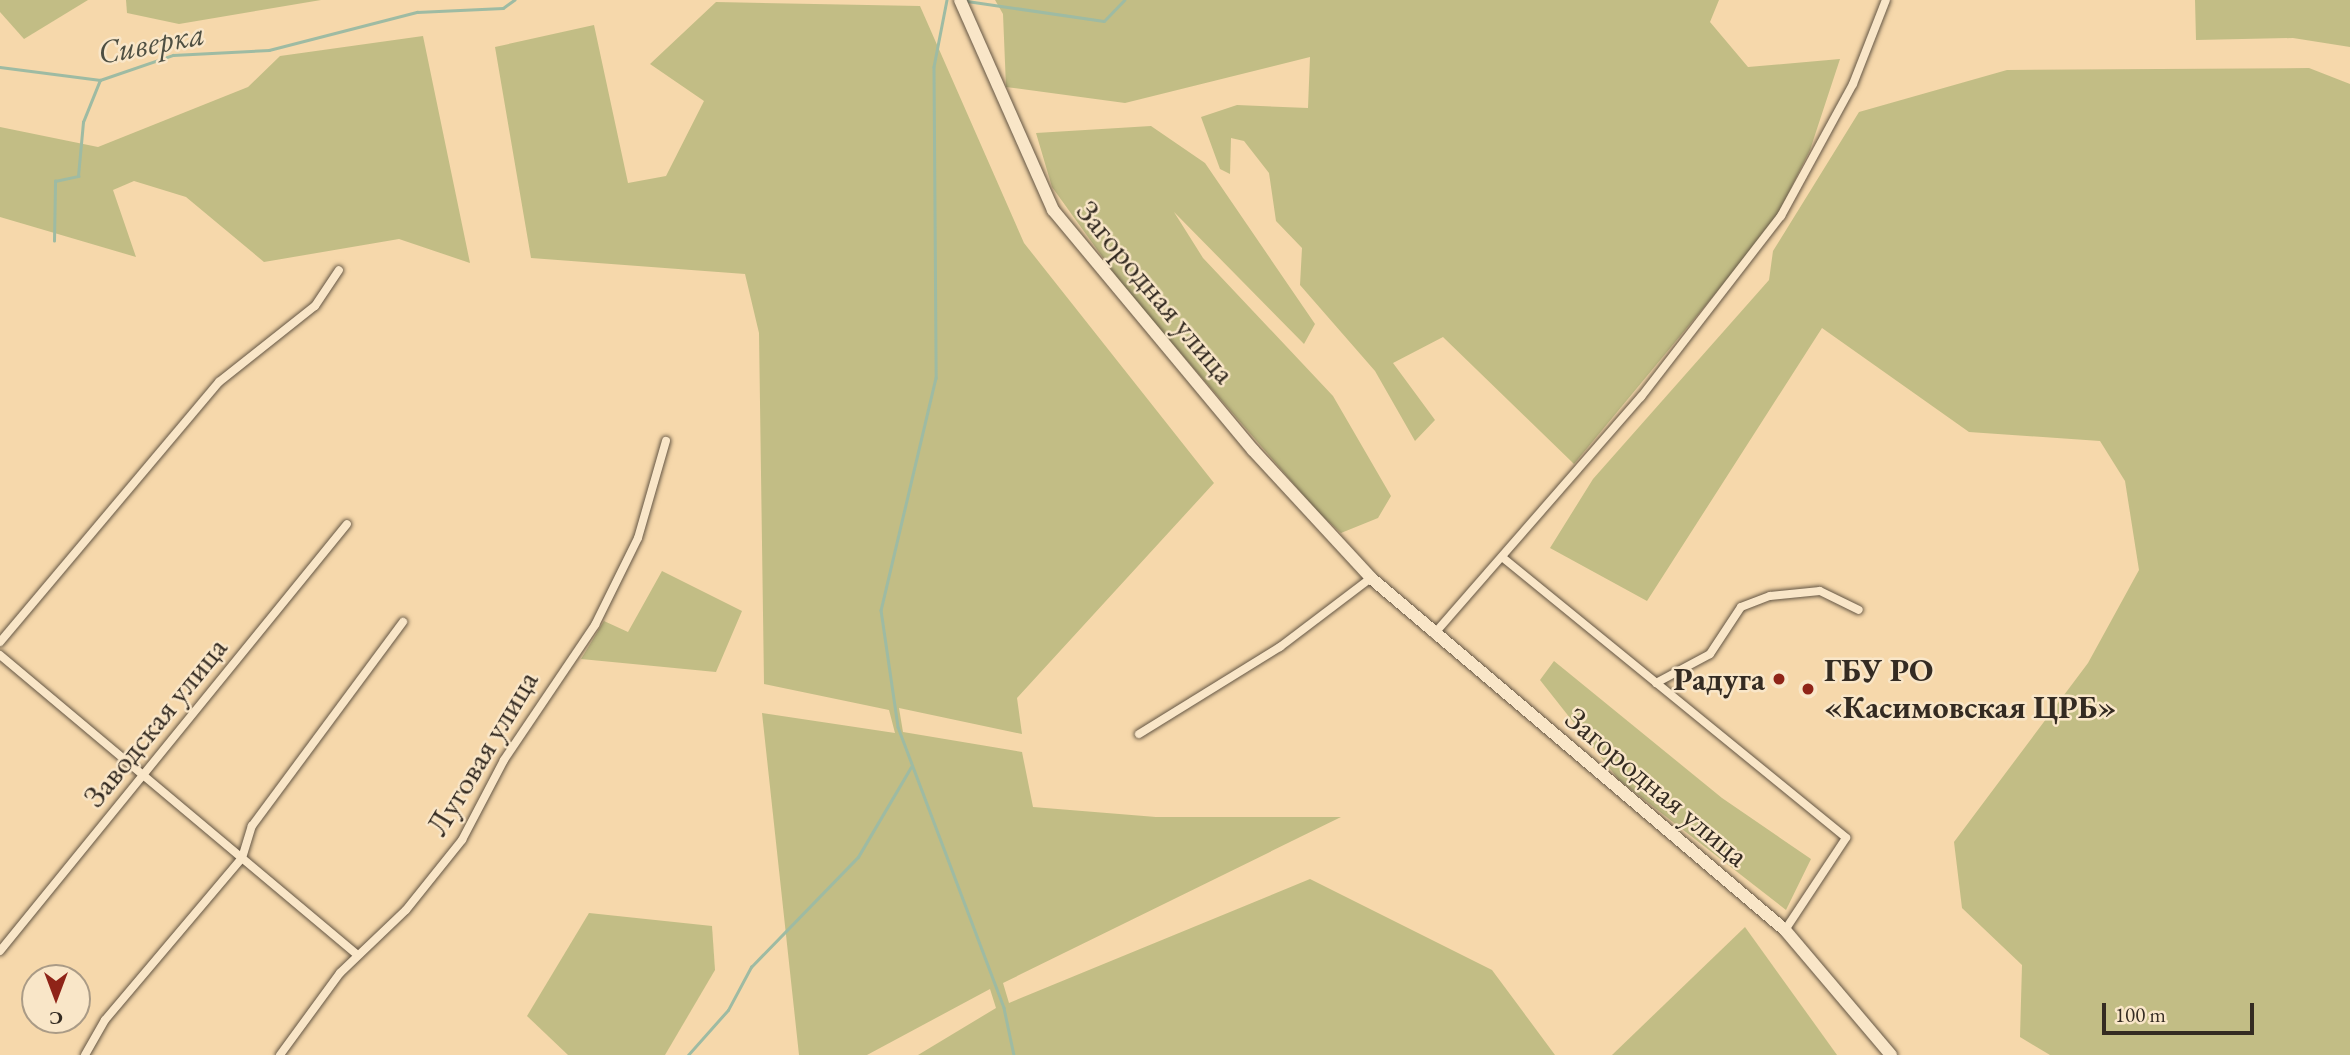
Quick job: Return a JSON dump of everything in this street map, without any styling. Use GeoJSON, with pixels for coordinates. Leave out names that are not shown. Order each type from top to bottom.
{"type":"FeatureCollection","features":[{"type":"Feature","properties":{"kind":"main road","name":"Загородная улица"},"geometry":{"type":"LineString","coordinates":[[960,0],[1053,210],[1252,450],[1371,578],[1785,930],[1891,1055]]}},
{"type":"Feature","properties":{"kind":"street"},"geometry":{"type":"LineString","coordinates":[[1434,634],[1641,397],[1781,216],[1853,84],[1886,0]]}},
{"type":"Feature","properties":{"kind":"street"},"geometry":{"type":"LineString","coordinates":[[0,642],[212,390],[315,306],[339,270]]}},
{"type":"Feature","properties":{"kind":"street","name":"Луговая улица"},"geometry":{"type":"LineString","coordinates":[[281,1055],[356,954],[406,910],[462,840],[505,761],[596,625],[638,538],[666,441]]}},
{"type":"Feature","properties":{"kind":"street","name":"Заводская улица"},"geometry":{"type":"LineString","coordinates":[[0,951],[347,524]]}},
{"type":"Feature","properties":{"kind":"street"},"geometry":{"type":"LineString","coordinates":[[1502,557],[1846,838],[1785,930]]}},
{"type":"Feature","properties":{"kind":"street"},"geometry":{"type":"LineString","coordinates":[[1139,734],[1280,648],[1371,578]]}},
{"type":"Feature","properties":{"kind":"street"},"geometry":{"type":"LineString","coordinates":[[1656,682],[1710,654],[1741,607],[1761,600],[1820,591],[1859,610]]}},
{"type":"Feature","properties":{"kind":"street"},"geometry":{"type":"LineString","coordinates":[[85,1055],[104,1020],[242,858],[252,826],[403,622]]}},
{"type":"Feature","properties":{"kind":"street"},"geometry":{"type":"LineString","coordinates":[[0,654],[143,778],[356,954]]}},
{"type":"Feature","properties":{"kind":"shaded area"},"geometry":{"type":"Polygon","coordinates":[[[0,0],[88,0],[24,39],[0,12],[0,0]]]}},
{"type":"Feature","properties":{"kind":"shaded area"},"geometry":{"type":"Polygon","coordinates":[[[126,0],[321,0],[179,24],[127,13],[126,0]]]}},
{"type":"Feature","properties":{"kind":"shaded area"},"geometry":{"type":"Polygon","coordinates":[[[995,0],[1719,0],[1710,22],[1748,67],[1840,59],[1810,150],[1773,224],[1574,464],[1443,337],[1393,363],[1435,420],[1415,441],[1375,371],[1300,285],[1302,248],[1276,221],[1269,173],[1244,141],[1231,138],[1230,174],[1220,169],[1201,117],[1237,105],[1308,108],[1310,57],[1125,103],[1006,87],[1003,14],[995,0]]]}},
{"type":"Feature","properties":{"kind":"shaded area"},"geometry":{"type":"Polygon","coordinates":[[[2195,0],[2350,0],[2350,47],[2293,38],[2196,40],[2195,0]]]}},
{"type":"Feature","properties":{"kind":"shaded area"},"geometry":{"type":"Polygon","coordinates":[[[716,2],[920,6],[1024,243],[1214,483],[1017,698],[1022,734],[899,708],[903,732],[1022,752],[1033,807],[1156,817],[1341,817],[1003,983],[1009,1003],[1310,879],[1492,970],[1555,1055],[918,1055],[996,1008],[990,989],[867,1055],[799,1055],[762,713],[895,733],[889,710],[764,684],[759,333],[745,274],[531,258],[495,47],[594,25],[628,183],[666,176],[704,101],[650,64],[716,2]]]}},
{"type":"Feature","properties":{"kind":"shaded area"},"geometry":{"type":"Polygon","coordinates":[[[423,36],[470,263],[399,239],[264,262],[186,197],[134,181],[113,190],[136,257],[0,217],[0,127],[98,147],[248,87],[280,56],[423,36]]]}},
{"type":"Feature","properties":{"kind":"shaded area"},"geometry":{"type":"Polygon","coordinates":[[[2309,68],[2350,84],[2350,1055],[2050,1055],[2020,1037],[2022,965],[1962,908],[1954,842],[2088,663],[2139,570],[2125,481],[2100,441],[1969,432],[1822,328],[1647,601],[1550,548],[1593,479],[1769,280],[1773,251],[1859,112],[2007,70],[2309,68]]]}},
{"type":"Feature","properties":{"kind":"shaded area"},"geometry":{"type":"Polygon","coordinates":[[[1151,126],[1205,163],[1315,324],[1304,344],[1174,212],[1203,258],[1333,396],[1391,496],[1378,518],[1341,533],[1318,512],[1127,291],[1052,187],[1036,133],[1151,126]]]}},
{"type":"Feature","properties":{"kind":"shaded area"},"geometry":{"type":"Polygon","coordinates":[[[662,571],[742,611],[716,672],[581,659],[604,621],[628,632],[662,571]]]}},
{"type":"Feature","properties":{"kind":"shaded area"},"geometry":{"type":"Polygon","coordinates":[[[1554,661],[1722,798],[1811,859],[1786,910],[1619,780],[1540,680],[1554,661]]]}},
{"type":"Feature","properties":{"kind":"shaded area"},"geometry":{"type":"Polygon","coordinates":[[[589,913],[712,926],[715,970],[665,1055],[568,1055],[527,1016],[589,913]]]}},
{"type":"Feature","properties":{"kind":"shaded area"},"geometry":{"type":"Polygon","coordinates":[[[1745,927],[1837,1055],[1612,1055],[1745,927]]]}},
{"type":"Feature","properties":{"kind":"waterway","name":"Сиверка"},"geometry":{"type":"LineString","coordinates":[[0,67],[100,80],[173,55],[269,50],[417,12],[503,8],[514,0]]}},
{"type":"Feature","properties":{"kind":"waterway"},"geometry":{"type":"LineString","coordinates":[[947,0],[934,67],[936,378],[881,610],[898,727],[1004,1008],[1014,1055]]}},
{"type":"Feature","properties":{"kind":"waterway","name":"Сиверка"},"geometry":{"type":"LineString","coordinates":[[967,1],[1104,21],[1124,0]]}},
{"type":"Feature","properties":{"kind":"waterway"},"geometry":{"type":"LineString","coordinates":[[54,241],[55,181],[78,176],[83,122],[100,80]]}},
{"type":"Feature","properties":{"kind":"waterway"},"geometry":{"type":"LineString","coordinates":[[688,1055],[728,1010],[751,967],[858,857],[911,767]]}},
{"type":"Feature","properties":{"kind":"place","name":"Радуга"},"geometry":{"type":"Point","coordinates":[1779,679]}},
{"type":"Feature","properties":{"kind":"place","name":"ГБУ РО «Касимовская ЦРБ»"},"geometry":{"type":"Point","coordinates":[1808,689]}}]}
